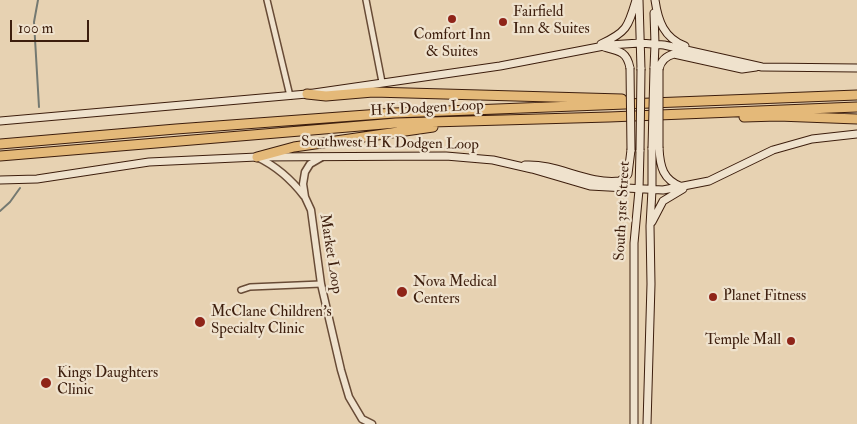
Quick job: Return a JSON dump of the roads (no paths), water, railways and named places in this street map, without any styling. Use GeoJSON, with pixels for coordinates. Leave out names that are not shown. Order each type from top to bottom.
{"type":"FeatureCollection","features":[{"type":"Feature","properties":{"kind":"highway"},"geometry":{"type":"LineString","coordinates":[[307,94],[326,96],[373,92],[622,99],[723,97],[757,100]]}},
{"type":"Feature","properties":{"kind":"highway","name":"H K Dodgen Loop"},"geometry":{"type":"LineString","coordinates":[[0,144],[176,128],[359,115],[857,95]]}},
{"type":"Feature","properties":{"kind":"highway","name":"H K Dodgen Loop"},"geometry":{"type":"LineString","coordinates":[[0,156],[396,123],[857,107]]}},
{"type":"Feature","properties":{"kind":"highway"},"geometry":{"type":"LineString","coordinates":[[608,117],[668,120],[778,116],[857,119]]}},
{"type":"Feature","properties":{"kind":"highway"},"geometry":{"type":"LineString","coordinates":[[257,157],[294,147],[377,135],[518,119]]}},
{"type":"Feature","properties":{"kind":"main road"},"geometry":{"type":"LineString","coordinates":[[598,46],[619,35],[629,24],[638,0]]}},
{"type":"Feature","properties":{"kind":"main road","name":"South 31st Street"},"geometry":{"type":"LineString","coordinates":[[634,424],[634,243],[640,150],[641,69],[638,0]]}},
{"type":"Feature","properties":{"kind":"main road"},"geometry":{"type":"LineString","coordinates":[[654,0],[657,68],[656,148],[662,172],[675,184],[685,187]]}},
{"type":"Feature","properties":{"kind":"main road"},"geometry":{"type":"LineString","coordinates":[[654,0],[660,23],[667,34],[675,42],[702,53]]}},
{"type":"Feature","properties":{"kind":"main road"},"geometry":{"type":"LineString","coordinates":[[0,121],[307,94],[500,66],[598,46],[640,43],[702,53],[762,67]]}},
{"type":"Feature","properties":{"kind":"main road"},"geometry":{"type":"LineString","coordinates":[[517,166],[539,164],[590,178],[615,182],[624,179],[628,174],[631,150],[630,68],[628,60],[622,52],[598,46]]}},
{"type":"Feature","properties":{"kind":"main road"},"geometry":{"type":"LineString","coordinates":[[657,68],[662,60],[674,54],[742,69],[762,67],[857,68]]}},
{"type":"Feature","properties":{"kind":"main road","name":"Southwest H K Dodgen Loop"},"geometry":{"type":"LineString","coordinates":[[0,180],[37,179],[149,162],[257,157],[446,156],[493,160],[590,186],[652,190],[685,187],[709,181],[773,150],[812,138],[857,134]]}},
{"type":"Feature","properties":{"kind":"main road","name":"South 31st Street"},"geometry":{"type":"LineString","coordinates":[[647,424],[651,284],[650,226],[656,148]]}},
{"type":"Feature","properties":{"kind":"main road"},"geometry":{"type":"LineString","coordinates":[[650,226],[664,201],[685,187]]}},
{"type":"Feature","properties":{"kind":"street"},"geometry":{"type":"LineString","coordinates":[[267,0],[290,96]]}},
{"type":"Feature","properties":{"kind":"street"},"geometry":{"type":"LineString","coordinates":[[366,0],[382,82]]}},
{"type":"Feature","properties":{"kind":"street","name":"Market Loop"},"geometry":{"type":"LineString","coordinates":[[323,156],[310,164],[305,172],[303,184],[305,196],[311,210],[321,284],[341,370],[349,397],[362,419]]}},
{"type":"Feature","properties":{"kind":"street","name":"Market Loop"},"geometry":{"type":"LineString","coordinates":[[257,157],[271,164],[294,183],[305,196]]}},
{"type":"Feature","properties":{"kind":"street"},"geometry":{"type":"LineString","coordinates":[[241,290],[250,287],[321,284]]}},
{"type":"Feature","properties":{"kind":"street"},"geometry":{"type":"LineString","coordinates":[[355,424],[362,419],[372,424]]}},
{"type":"Feature","properties":{"kind":"waterway"},"geometry":{"type":"LineString","coordinates":[[38,0],[34,22],[39,107]]}},
{"type":"Feature","properties":{"kind":"waterway"},"geometry":{"type":"LineString","coordinates":[[0,211],[10,202],[20,188]]}},
{"type":"Feature","properties":{"kind":"place","name":"Comfort Inn & Suites"},"geometry":{"type":"Point","coordinates":[452,19]}},
{"type":"Feature","properties":{"kind":"place","name":"Fairfield Inn & Suites"},"geometry":{"type":"Point","coordinates":[503,22]}},
{"type":"Feature","properties":{"kind":"place","name":"Nova Medical Centers"},"geometry":{"type":"Point","coordinates":[402,292]}},
{"type":"Feature","properties":{"kind":"place","name":"Planet Fitness"},"geometry":{"type":"Point","coordinates":[713,297]}},
{"type":"Feature","properties":{"kind":"place","name":"McClane Children's Specialty Clinic"},"geometry":{"type":"Point","coordinates":[200,322]}},
{"type":"Feature","properties":{"kind":"place","name":"Temple Mall"},"geometry":{"type":"Point","coordinates":[791,341]}},
{"type":"Feature","properties":{"kind":"place","name":"Kings Daughters Clinic"},"geometry":{"type":"Point","coordinates":[46,383]}}]}
